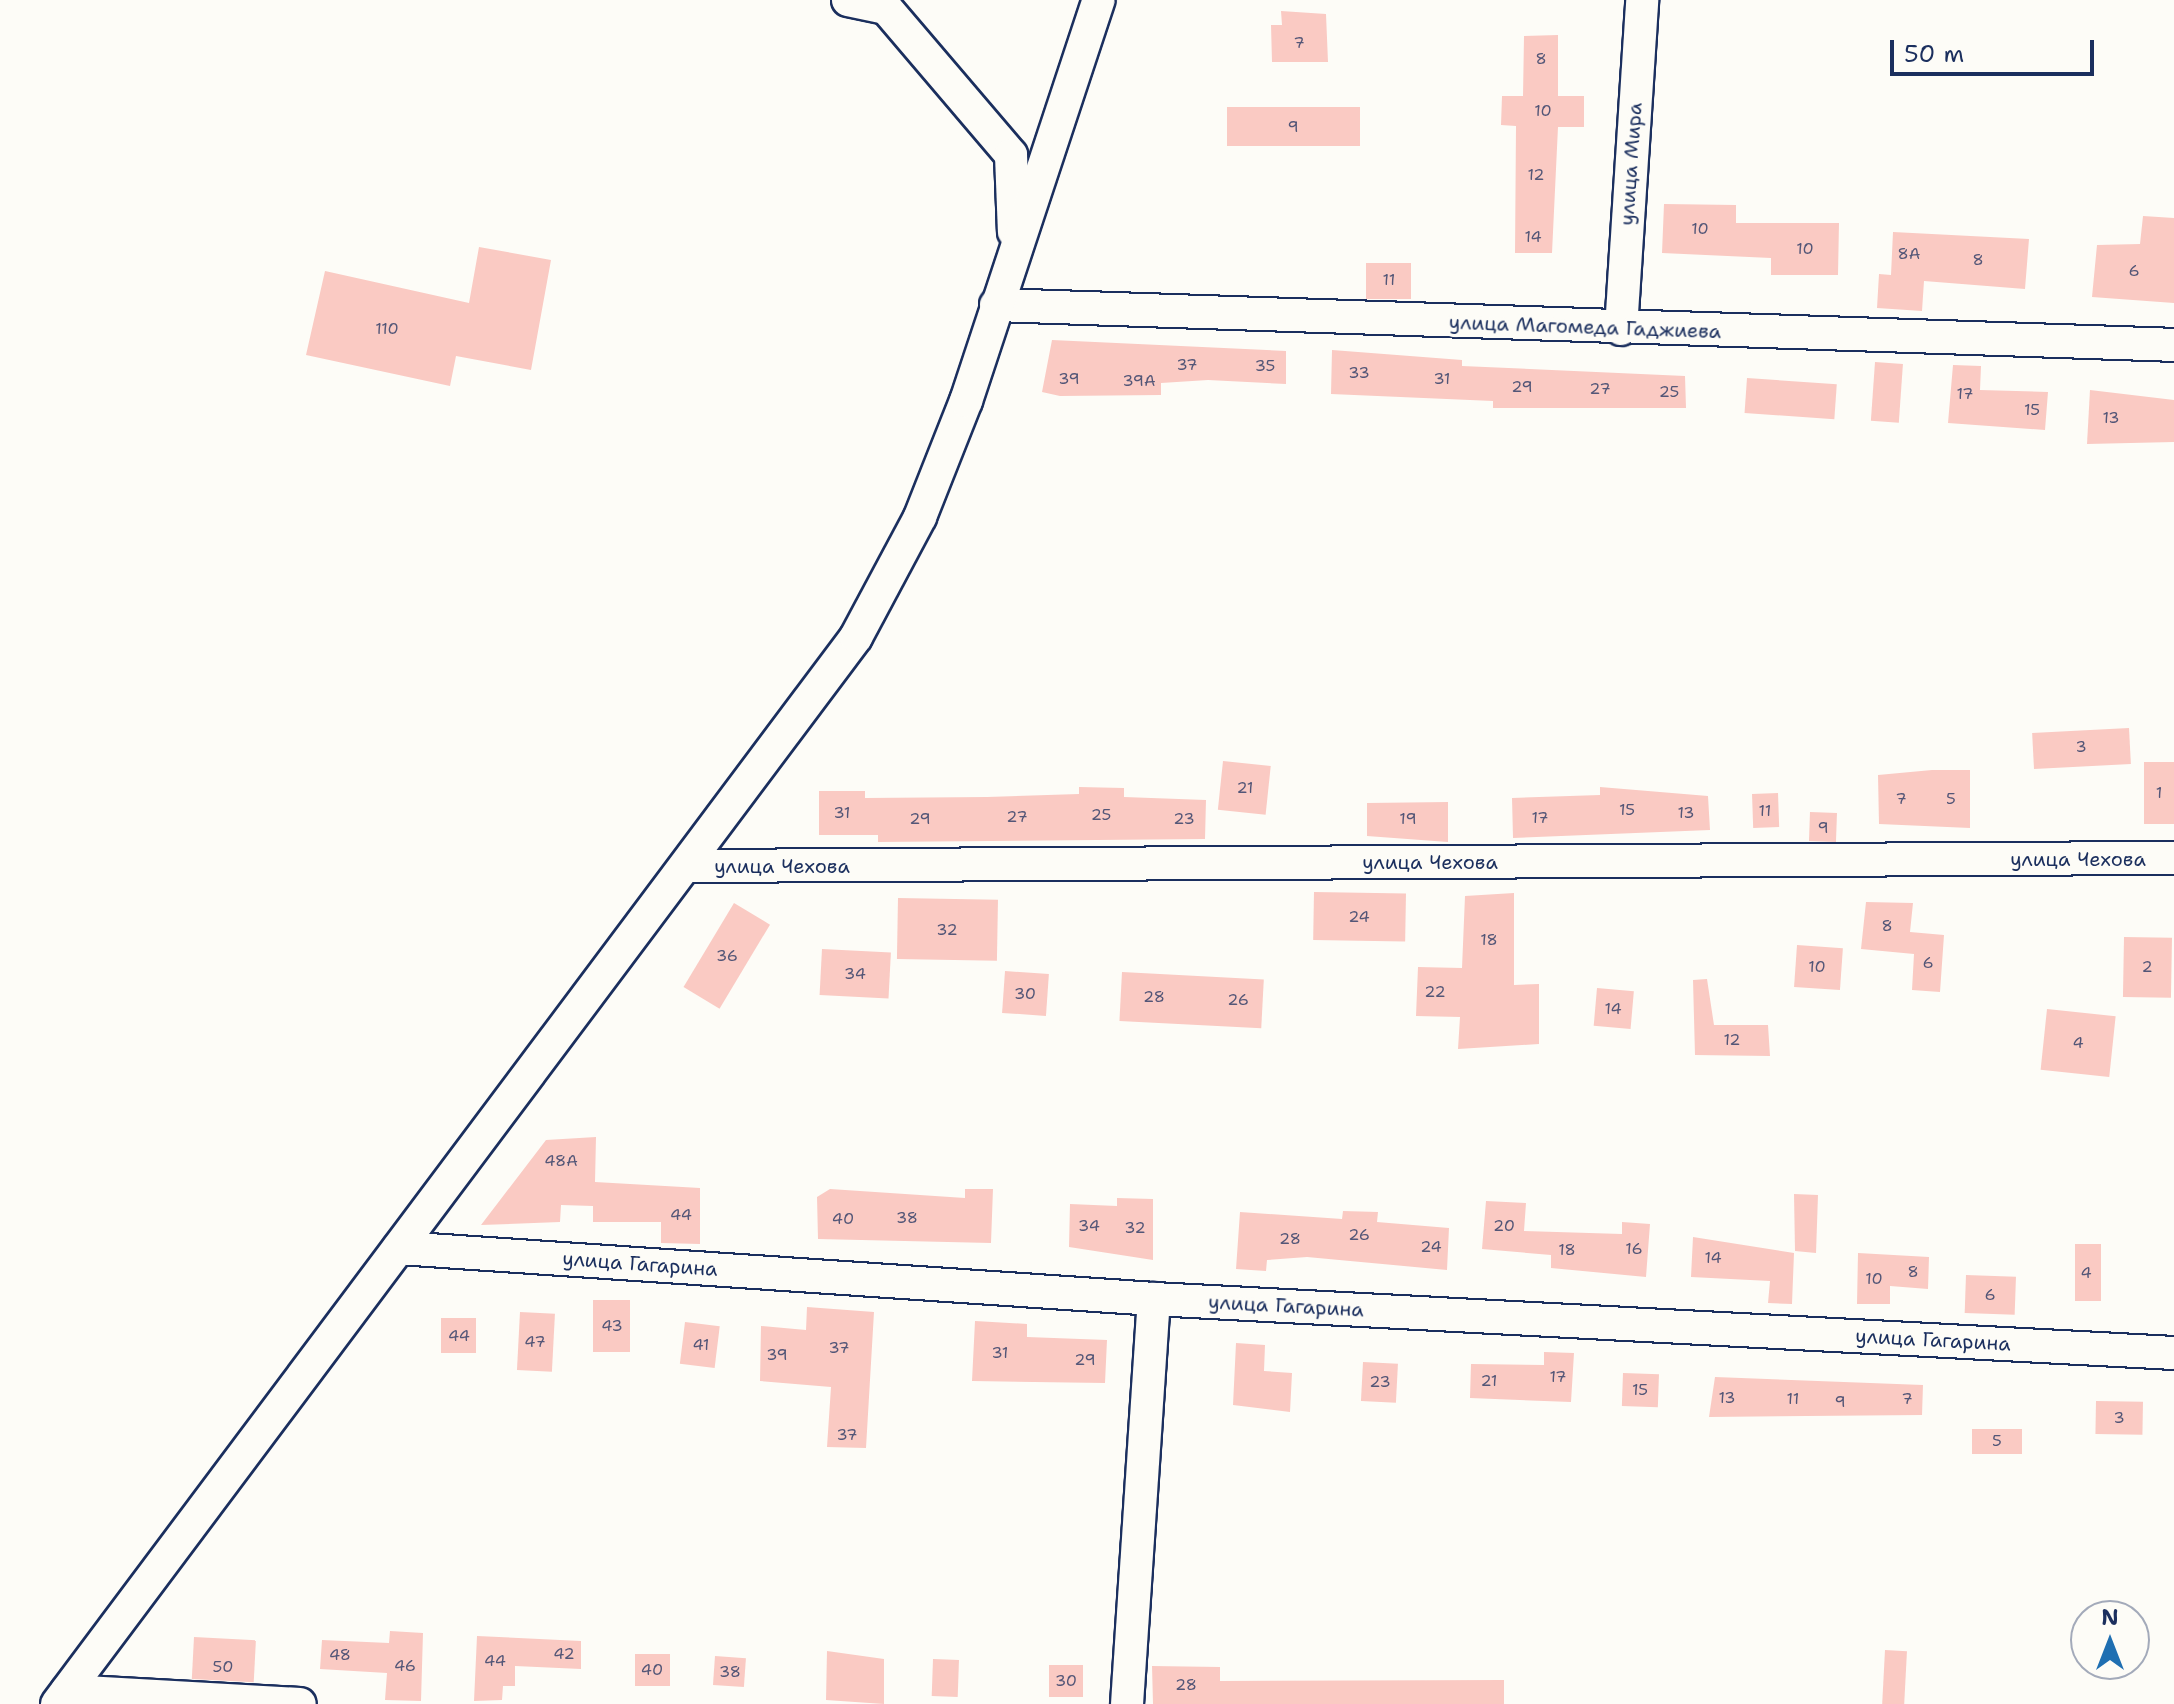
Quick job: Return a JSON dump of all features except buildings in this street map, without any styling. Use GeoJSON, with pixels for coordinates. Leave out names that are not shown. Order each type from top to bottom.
{"type":"FeatureCollection","features":[{"type":"Feature","properties":{"kind":"street"},"geometry":{"type":"LineString","coordinates":[[848,0],[886,8],[1011,155],[1015,253]]}},
{"type":"Feature","properties":{"kind":"street"},"geometry":{"type":"LineString","coordinates":[[62,1697],[856,637],[920,517],[1015,253],[1099,0]]}},
{"type":"Feature","properties":{"kind":"street","name":"улица Мира"},"geometry":{"type":"LineString","coordinates":[[1621,329],[1642,0]]}},
{"type":"Feature","properties":{"kind":"street","name":"улица Магомеда Гаджиева"},"geometry":{"type":"LineString","coordinates":[[996,305],[1621,329],[2174,345]]}},
{"type":"Feature","properties":{"kind":"street","name":"улица Чехова"},"geometry":{"type":"LineString","coordinates":[[686,866],[2174,858]]}},
{"type":"Feature","properties":{"kind":"street","name":"улица Гагарина"},"geometry":{"type":"LineString","coordinates":[[399,1248],[1154,1299],[2174,1353]]}},
{"type":"Feature","properties":{"kind":"street"},"geometry":{"type":"LineString","coordinates":[[1127,1704],[1154,1299]]}},
{"type":"Feature","properties":{"kind":"street"},"geometry":{"type":"LineString","coordinates":[[62,1697],[300,1704]]}}]}
